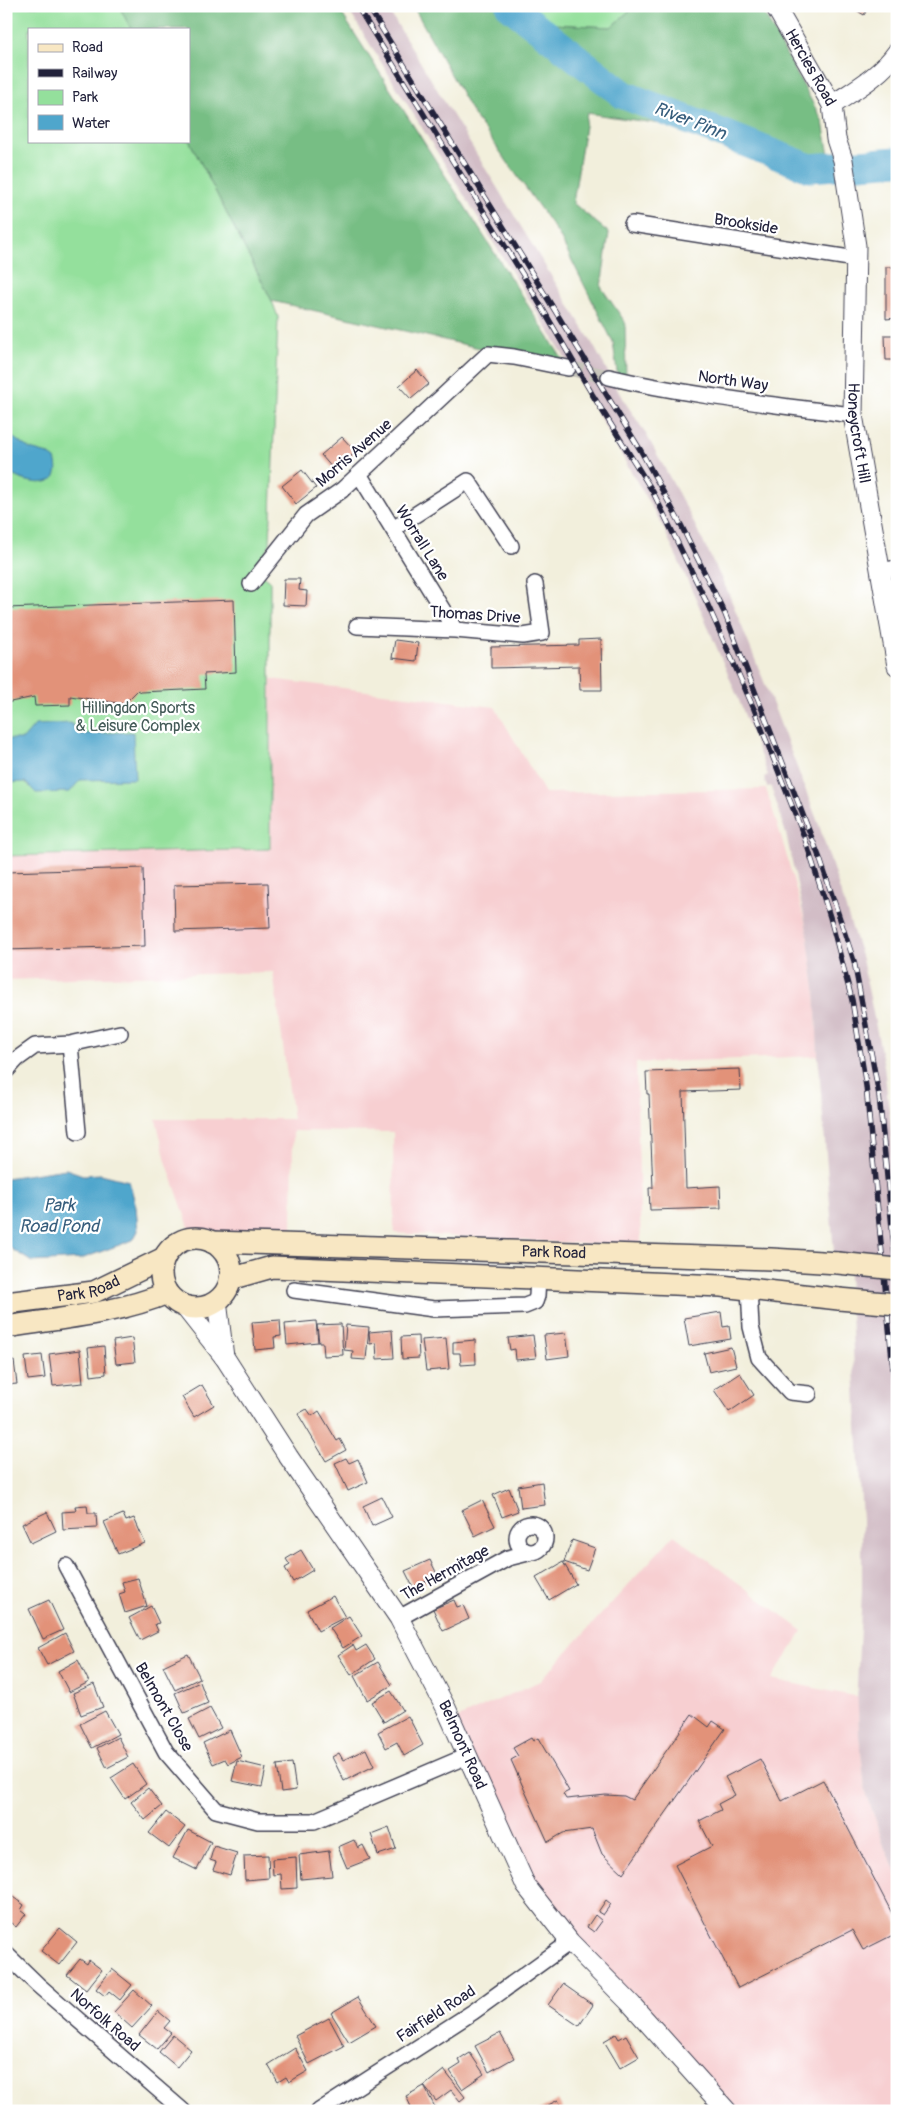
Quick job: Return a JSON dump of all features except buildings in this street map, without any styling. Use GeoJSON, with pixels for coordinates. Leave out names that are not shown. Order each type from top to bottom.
{"type":"FeatureCollection","features":[{"type":"Feature","properties":{"kind":"main road"},"geometry":{"type":"LineString","coordinates":[[196,1238],[212,1242],[223,1250],[228,1258],[231,1268],[227,1289],[217,1301],[202,1307],[176,1299],[161,1274],[164,1258],[173,1246],[185,1239],[196,1238]]}},
{"type":"Feature","properties":{"kind":"main road","name":"Park Road"},"geometry":{"type":"LineString","coordinates":[[212,1242],[771,1259],[897,1269]]}},
{"type":"Feature","properties":{"kind":"main road","name":"Park Road"},"geometry":{"type":"LineString","coordinates":[[6,1304],[94,1292],[164,1258]]}},
{"type":"Feature","properties":{"kind":"main road","name":"Park Road"},"geometry":{"type":"LineString","coordinates":[[230,1279],[272,1267],[749,1288],[897,1304]]}},
{"type":"Feature","properties":{"kind":"main road","name":"Park Road"},"geometry":{"type":"LineString","coordinates":[[6,1327],[77,1316],[149,1301],[176,1299]]}},
{"type":"Feature","properties":{"kind":"street","name":"Hercies Road"},"geometry":{"type":"LineString","coordinates":[[775,6],[832,105],[836,139],[844,160],[849,197]]}},
{"type":"Feature","properties":{"kind":"street"},"geometry":{"type":"LineString","coordinates":[[832,105],[872,79],[889,64],[897,52]]}},
{"type":"Feature","properties":{"kind":"street","name":"Honeycroft Hill"},"geometry":{"type":"LineString","coordinates":[[849,197],[856,259],[853,415],[888,570],[897,666]]}},
{"type":"Feature","properties":{"kind":"street","name":"Brookside"},"geometry":{"type":"LineString","coordinates":[[632,224],[856,259]]}},
{"type":"Feature","properties":{"kind":"street","name":"Morris Avenue"},"geometry":{"type":"LineString","coordinates":[[251,584],[306,515],[342,490],[488,354],[514,356],[568,368]]}},
{"type":"Feature","properties":{"kind":"street","name":"North Way"},"geometry":{"type":"LineString","coordinates":[[609,377],[652,387],[702,395],[853,415]]}},
{"type":"Feature","properties":{"kind":"street","name":"Worrall Lane"},"geometry":{"type":"LineString","coordinates":[[359,474],[455,630]]}},
{"type":"Feature","properties":{"kind":"street"},"geometry":{"type":"LineString","coordinates":[[393,529],[468,481],[511,546]]}},
{"type":"Feature","properties":{"kind":"street","name":"Thomas Drive"},"geometry":{"type":"LineString","coordinates":[[357,626],[455,630],[524,636],[542,633],[535,584]]}},
{"type":"Feature","properties":{"kind":"street"},"geometry":{"type":"LineString","coordinates":[[6,1071],[17,1059],[36,1046],[70,1044],[120,1033]]}},
{"type":"Feature","properties":{"kind":"street"},"geometry":{"type":"LineString","coordinates":[[70,1044],[78,1132]]}},
{"type":"Feature","properties":{"kind":"street"},"geometry":{"type":"LineString","coordinates":[[294,1290],[434,1309],[515,1307],[531,1305],[535,1302],[538,1278]]}},
{"type":"Feature","properties":{"kind":"street"},"geometry":{"type":"LineString","coordinates":[[749,1288],[751,1327],[759,1358],[790,1392],[809,1394]]}},
{"type":"Feature","properties":{"kind":"street","name":"Belmont Road"},"geometry":{"type":"LineString","coordinates":[[176,1299],[224,1358],[288,1456],[399,1618],[424,1662],[526,1886],[570,1942],[632,2005],[726,2111]]}},
{"type":"Feature","properties":{"kind":"street"},"geometry":{"type":"LineString","coordinates":[[217,1301],[224,1358]]}},
{"type":"Feature","properties":{"kind":"street"},"geometry":{"type":"LineString","coordinates":[[508,1558],[518,1534],[523,1527],[529,1524],[536,1525],[543,1530],[545,1534],[544,1543],[540,1549],[532,1552],[525,1550],[520,1546],[518,1534]]}},
{"type":"Feature","properties":{"kind":"street","name":"The Hermitage"},"geometry":{"type":"LineString","coordinates":[[399,1618],[508,1558],[532,1552]]}},
{"type":"Feature","properties":{"kind":"street","name":"Belmont Close"},"geometry":{"type":"LineString","coordinates":[[66,1566],[166,1752],[216,1810],[258,1822],[314,1821],[467,1756]]}},
{"type":"Feature","properties":{"kind":"street","name":"Fairfield Road"},"geometry":{"type":"LineString","coordinates":[[319,2111],[473,2012],[570,1942]]}},
{"type":"Feature","properties":{"kind":"street","name":"Norfolk Road"},"geometry":{"type":"LineString","coordinates":[[6,1954],[38,1985],[183,2111]]}},
{"type":"Feature","properties":{"kind":"shaded area"},"geometry":{"type":"Polygon","coordinates":[[[346,6],[386,6],[591,341],[621,396],[646,434],[689,513],[728,592],[767,689],[819,825],[862,959],[884,1066],[897,1182],[897,1874],[885,1849],[865,1789],[859,1735],[857,1685],[862,1592],[862,1520],[848,1256],[834,1253],[818,1056],[815,988],[806,925],[786,834],[771,786],[767,787],[764,777],[768,775],[738,698],[662,525],[563,354],[346,6]]]}},
{"type":"Feature","properties":{"kind":"shaded area"},"geometry":{"type":"Polygon","coordinates":[[[271,679],[495,707],[545,793],[766,789],[806,925],[815,988],[818,1056],[636,1063],[641,1247],[394,1233],[393,1132],[293,1131],[292,1233],[191,1233],[166,1161],[156,1119],[293,1119],[273,972],[6,980],[6,856],[270,849],[271,679]]]}},
{"type":"Feature","properties":{"kind":"shaded area"},"geometry":{"type":"Polygon","coordinates":[[[674,1535],[803,1631],[771,1679],[858,1697],[859,1735],[865,1789],[885,1849],[897,1874],[897,2111],[727,2111],[526,1886],[452,1721],[540,1681],[674,1535]]]}},
{"type":"Feature","properties":{"kind":"green space","name":"Hillingdon Sports & Leisure Complex"},"geometry":{"type":"Polygon","coordinates":[[[6,6],[119,6],[130,28],[28,28],[28,142],[190,142],[272,301],[278,317],[270,544],[255,570],[270,581],[270,849],[6,856],[6,6]]]}},
{"type":"Feature","properties":{"kind":"green space"},"geometry":{"type":"Polygon","coordinates":[[[119,6],[337,6],[568,368],[272,301],[190,142],[190,28],[130,28],[119,6]]]}},
{"type":"Feature","properties":{"kind":"green space"},"geometry":{"type":"Polygon","coordinates":[[[413,6],[528,6],[552,24],[611,27],[635,6],[760,6],[823,122],[833,177],[721,133],[587,113],[573,203],[609,233],[601,287],[625,322],[626,381],[618,379],[613,342],[559,235],[472,112],[413,6]]]}},
{"type":"Feature","properties":{"kind":"green space"},"geometry":{"type":"Polygon","coordinates":[[[528,6],[635,6],[611,27],[552,24],[528,6]]]}},
{"type":"Feature","properties":{"kind":"water"},"geometry":{"type":"Polygon","coordinates":[[[6,433],[30,449],[48,454],[55,459],[57,470],[54,477],[49,481],[41,483],[31,482],[13,476],[6,471],[6,433]]]}},
{"type":"Feature","properties":{"kind":"water"},"geometry":{"type":"Polygon","coordinates":[[[71,723],[79,734],[133,732],[135,779],[80,780],[70,792],[36,793],[25,782],[6,783],[6,739],[23,739],[35,725],[71,723]]]}},
{"type":"Feature","properties":{"kind":"water","name":"Park Road Pond"},"geometry":{"type":"Polygon","coordinates":[[[66,1169],[83,1175],[101,1174],[129,1181],[136,1206],[138,1231],[133,1240],[81,1259],[32,1262],[7,1246],[6,1243],[6,1178],[66,1169]]]}},
{"type":"Feature","properties":{"kind":"waterway","name":"River Pinn"},"geometry":{"type":"LineString","coordinates":[[510,6],[624,95],[810,168],[897,161]]}},
{"type":"Feature","properties":{"kind":"tunnel"},"geometry":{"type":"LineString","coordinates":[[568,368],[609,377]]}},
{"type":"Feature","properties":{"kind":"railway"},"geometry":{"type":"LineString","coordinates":[[357,6],[523,275],[592,394],[653,492],[706,601],[754,709],[805,839],[830,917],[852,1000],[866,1086],[897,1411]]}},
{"type":"Feature","properties":{"kind":"railway"},"geometry":{"type":"LineString","coordinates":[[368,6],[641,451],[681,525],[725,614],[820,859],[854,961],[879,1095],[897,1278]]}}]}
